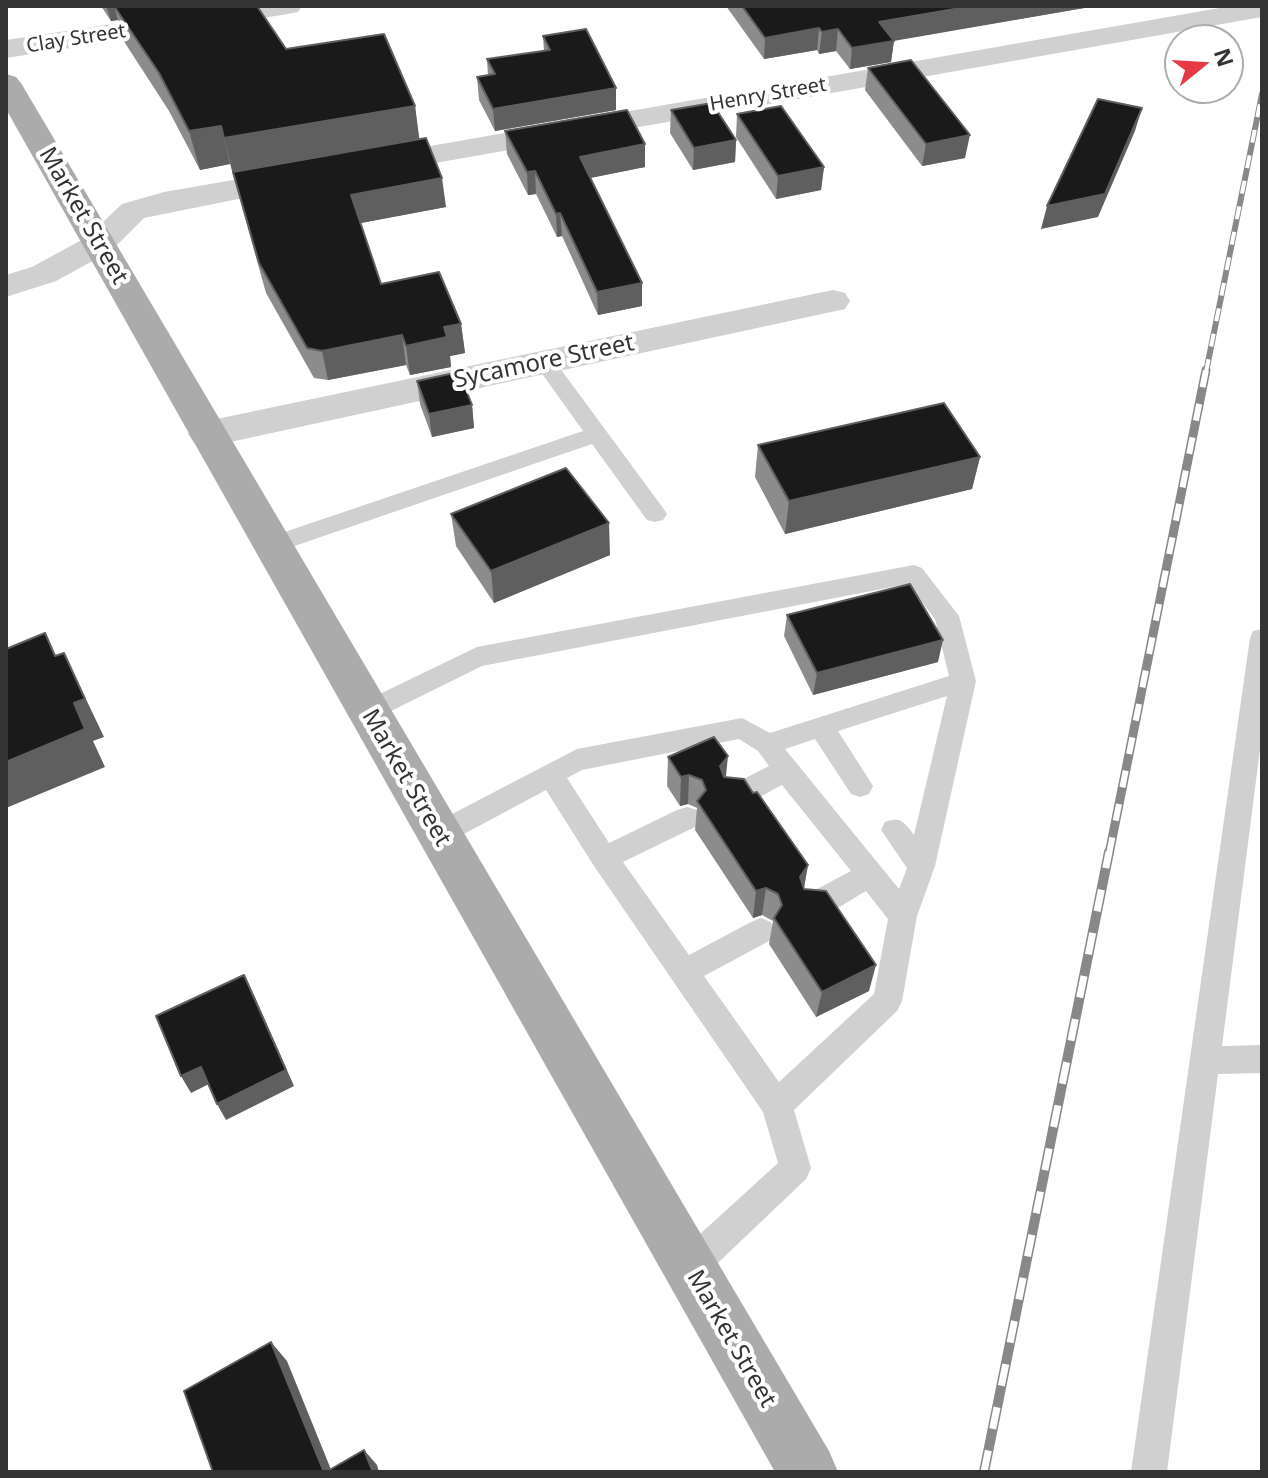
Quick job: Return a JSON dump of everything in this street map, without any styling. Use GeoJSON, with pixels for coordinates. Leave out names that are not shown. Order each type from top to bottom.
{"type":"FeatureCollection","features":[{"type":"Feature","properties":{"kind":"main road","name":"Market Street"},"geometry":{"type":"LineString","coordinates":[[6,83],[808,1472]]}},
{"type":"Feature","properties":{"kind":"street","name":"Clay Street"},"geometry":{"type":"LineString","coordinates":[[6,49],[288,6]]}},
{"type":"Feature","properties":{"kind":"street","name":"Henry Street"},"geometry":{"type":"LineString","coordinates":[[351,169],[1262,9]]}},
{"type":"Feature","properties":{"kind":"street"},"geometry":{"type":"LineString","coordinates":[[6,286],[44,274],[99,244],[133,211],[164,202],[320,174]]}},
{"type":"Feature","properties":{"kind":"street","name":"Sycamore Street"},"geometry":{"type":"LineString","coordinates":[[207,434],[833,301]]}},
{"type":"Feature","properties":{"kind":"lane"},"geometry":{"type":"LineString","coordinates":[[544,361],[655,514]]}},
{"type":"Feature","properties":{"kind":"lane"},"geometry":{"type":"LineString","coordinates":[[272,545],[597,434]]}},
{"type":"Feature","properties":{"kind":"lane"},"geometry":{"type":"LineString","coordinates":[[368,711],[477,657],[914,574],[947,616],[963,681],[921,866],[903,916],[887,1001],[777,1105]]}},
{"type":"Feature","properties":{"kind":"lane"},"geometry":{"type":"LineString","coordinates":[[1149,1472],[1262,638]]}},
{"type":"Feature","properties":{"kind":"lane"},"geometry":{"type":"LineString","coordinates":[[767,744],[963,681]]}},
{"type":"Feature","properties":{"kind":"lane"},"geometry":{"type":"LineString","coordinates":[[821,727],[860,786]]}},
{"type":"Feature","properties":{"kind":"lane"},"geometry":{"type":"LineString","coordinates":[[439,834],[577,760],[742,728],[767,744],[903,916]]}},
{"type":"Feature","properties":{"kind":"lane"},"geometry":{"type":"LineString","coordinates":[[733,797],[786,770]]}},
{"type":"Feature","properties":{"kind":"lane"},"geometry":{"type":"LineString","coordinates":[[550,774],[604,858],[777,1105],[795,1168],[689,1267]]}},
{"type":"Feature","properties":{"kind":"lane"},"geometry":{"type":"LineString","coordinates":[[604,858],[687,818]]}},
{"type":"Feature","properties":{"kind":"lane"},"geometry":{"type":"LineString","coordinates":[[895,830],[921,866]]}},
{"type":"Feature","properties":{"kind":"lane"},"geometry":{"type":"LineString","coordinates":[[812,906],[870,875]]}},
{"type":"Feature","properties":{"kind":"lane"},"geometry":{"type":"LineString","coordinates":[[684,972],[761,931]]}},
{"type":"Feature","properties":{"kind":"lane"},"geometry":{"type":"LineString","coordinates":[[1205,1060],[1262,1059]]}},
{"type":"Feature","properties":{"kind":"building"},"geometry":{"type":"Polygon","coordinates":[[[114,6],[257,6],[286,49],[384,34],[415,106],[224,138],[221,126],[189,131],[159,73],[114,6]]]}},
{"type":"Feature","properties":{"kind":"building"},"geometry":{"type":"Polygon","coordinates":[[[742,6],[972,6],[879,22],[894,41],[852,48],[838,29],[822,32],[819,28],[765,38],[742,6]]]}},
{"type":"Feature","properties":{"kind":"building"},"geometry":{"type":"Polygon","coordinates":[[[586,29],[616,88],[493,109],[477,77],[495,74],[487,59],[550,50],[543,36],[586,29]]]}},
{"type":"Feature","properties":{"kind":"building"},"geometry":{"type":"Polygon","coordinates":[[[911,60],[970,135],[926,144],[868,68],[911,60]]]}},
{"type":"Feature","properties":{"kind":"building"},"geometry":{"type":"Polygon","coordinates":[[[1098,99],[1142,108],[1105,194],[1047,206],[1098,99]]]}},
{"type":"Feature","properties":{"kind":"building"},"geometry":{"type":"Polygon","coordinates":[[[712,103],[736,140],[694,148],[671,110],[712,103]]]}},
{"type":"Feature","properties":{"kind":"building"},"geometry":{"type":"Polygon","coordinates":[[[781,106],[824,167],[778,176],[737,114],[781,106]]]}},
{"type":"Feature","properties":{"kind":"building"},"geometry":{"type":"Polygon","coordinates":[[[627,110],[645,144],[580,157],[642,283],[597,292],[560,213],[556,214],[535,171],[527,172],[505,131],[627,110]]]}},
{"type":"Feature","properties":{"kind":"building"},"geometry":{"type":"Polygon","coordinates":[[[426,138],[442,178],[351,195],[381,284],[439,272],[461,324],[444,327],[447,337],[406,346],[402,335],[322,351],[307,348],[259,263],[233,172],[426,138]]]}},
{"type":"Feature","properties":{"kind":"building"},"geometry":{"type":"Polygon","coordinates":[[[459,372],[472,405],[429,414],[417,381],[459,372]]]}},
{"type":"Feature","properties":{"kind":"building"},"geometry":{"type":"Polygon","coordinates":[[[944,403],[980,457],[789,501],[758,445],[944,403]]]}},
{"type":"Feature","properties":{"kind":"building"},"geometry":{"type":"Polygon","coordinates":[[[566,468],[609,523],[491,571],[451,514],[566,468]]]}},
{"type":"Feature","properties":{"kind":"building"},"geometry":{"type":"Polygon","coordinates":[[[910,584],[943,640],[817,673],[787,615],[910,584]]]}},
{"type":"Feature","properties":{"kind":"building"},"geometry":{"type":"Polygon","coordinates":[[[45,633],[55,656],[64,653],[85,699],[74,703],[85,729],[6,762],[6,649],[45,633]]]}},
{"type":"Feature","properties":{"kind":"building"},"geometry":{"type":"Polygon","coordinates":[[[714,737],[728,756],[720,766],[724,777],[744,779],[753,793],[757,792],[808,865],[800,877],[804,889],[826,891],[876,965],[822,992],[774,918],[782,905],[778,894],[766,888],[756,891],[697,801],[706,790],[702,780],[689,775],[681,777],[668,757],[714,737]]]}},
{"type":"Feature","properties":{"kind":"building"},"geometry":{"type":"Polygon","coordinates":[[[244,975],[286,1070],[217,1104],[201,1067],[181,1076],[156,1016],[244,975]]]}},
{"type":"Feature","properties":{"kind":"building"},"geometry":{"type":"Polygon","coordinates":[[[271,1342],[324,1472],[213,1472],[184,1391],[271,1342]]]}},
{"type":"Feature","properties":{"kind":"building"},"geometry":{"type":"Polygon","coordinates":[[[364,1450],[373,1472],[326,1472],[364,1450]]]}},
{"type":"Feature","properties":{"kind":"railway"},"geometry":{"type":"LineString","coordinates":[[1206,372],[1262,94]]}},
{"type":"Feature","properties":{"kind":"railway"},"geometry":{"type":"LineString","coordinates":[[1109,854],[1206,370]]}},
{"type":"Feature","properties":{"kind":"railway"},"geometry":{"type":"LineString","coordinates":[[984,1472],[1109,852]]}}]}
